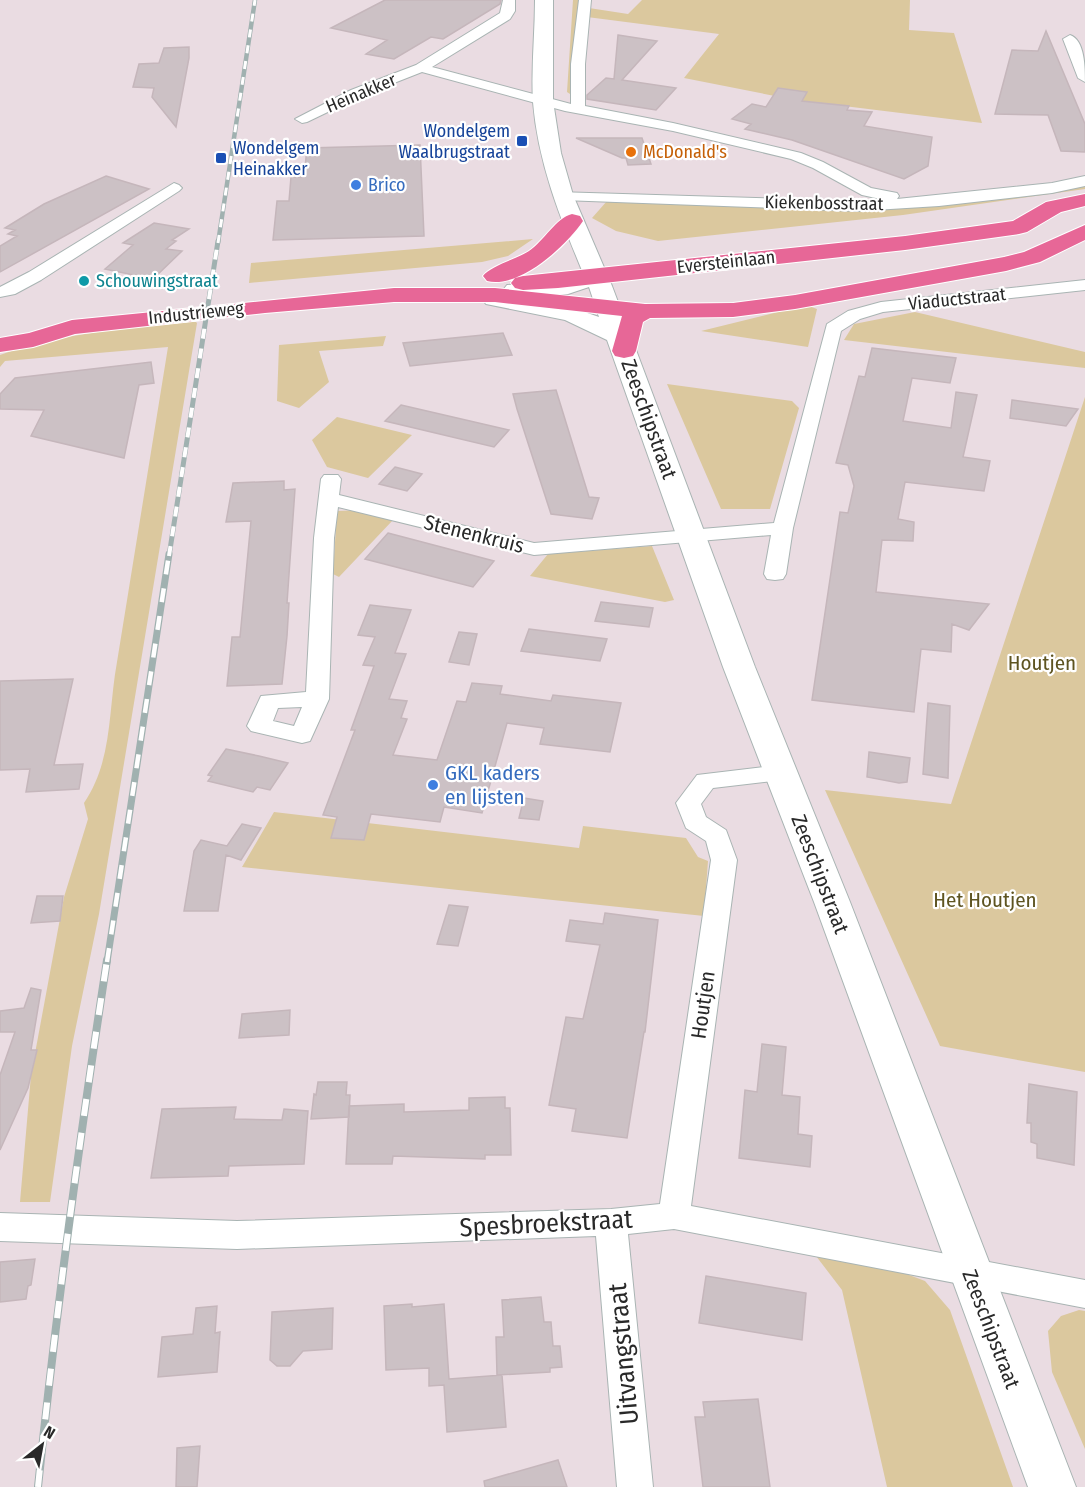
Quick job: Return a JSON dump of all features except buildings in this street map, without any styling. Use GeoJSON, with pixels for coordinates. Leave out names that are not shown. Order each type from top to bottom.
{"type":"FeatureCollection","features":[{"type":"Feature","properties":{"kind":"highway","name":"Eversteinlaan"},"geometry":{"type":"LineString","coordinates":[[360,283],[522,283],[592,268],[904,243],[1019,227],[1054,207],[1085,200]]}},
{"type":"Feature","properties":{"kind":"highway"},"geometry":{"type":"LineString","coordinates":[[477,282],[521,267],[539,257],[550,248],[572,220]]}},
{"type":"Feature","properties":{"kind":"highway","name":"Industrieweg"},"geometry":{"type":"LineString","coordinates":[[0,345],[33,340],[72,327],[265,306],[394,295],[495,295],[645,312],[733,310],[795,302],[970,272],[1032,257],[1085,232]]}},
{"type":"Feature","properties":{"kind":"highway","name":"Industrieweg"},"geometry":{"type":"LineString","coordinates":[[0,326],[59,314],[360,283]]}},
{"type":"Feature","properties":{"kind":"highway"},"geometry":{"type":"LineString","coordinates":[[621,343],[632,318],[645,312]]}},
{"type":"Feature","properties":{"kind":"main road","name":"Zeeschipstraat"},"geometry":{"type":"LineString","coordinates":[[544,0],[543,100],[551,153],[562,195],[608,308],[739,667],[840,924],[1052,1487]]}},
{"type":"Feature","properties":{"kind":"main road"},"geometry":{"type":"LineString","coordinates":[[454,294],[568,287],[592,268]]}},
{"type":"Feature","properties":{"kind":"main road"},"geometry":{"type":"LineString","coordinates":[[454,294],[524,303],[571,314],[602,326],[621,343]]}},
{"type":"Feature","properties":{"kind":"street","name":"Heinakker"},"geometry":{"type":"LineString","coordinates":[[302,118],[356,93],[421,68],[505,16],[509,0]]}},
{"type":"Feature","properties":{"kind":"street"},"geometry":{"type":"LineString","coordinates":[[578,109],[578,64],[585,0]]}},
{"type":"Feature","properties":{"kind":"street"},"geometry":{"type":"LineString","coordinates":[[1070,39],[1085,78]]}},
{"type":"Feature","properties":{"kind":"street","name":"Heinakker"},"geometry":{"type":"LineString","coordinates":[[421,68],[578,109],[673,127],[796,156],[867,192],[916,202]]}},
{"type":"Feature","properties":{"kind":"street","name":"Kiekenbosstraat"},"geometry":{"type":"LineString","coordinates":[[562,195],[858,206],[1052,188],[1085,181]]}},
{"type":"Feature","properties":{"kind":"street"},"geometry":{"type":"LineString","coordinates":[[0,291],[9,290],[28,280],[174,188]]}},
{"type":"Feature","properties":{"kind":"street","name":"Viaductstraat"},"geometry":{"type":"LineString","coordinates":[[783,528],[833,328],[854,315],[881,307],[1085,285]]}},
{"type":"Feature","properties":{"kind":"street","name":"Stenenkruis"},"geometry":{"type":"LineString","coordinates":[[317,699],[324,538],[330,489],[534,549],[693,536]]}},
{"type":"Feature","properties":{"kind":"street"},"geometry":{"type":"LineString","coordinates":[[693,536],[783,528],[775,574]]}},
{"type":"Feature","properties":{"kind":"street","name":"Houtjen"},"geometry":{"type":"LineString","coordinates":[[674,1216],[724,860],[717,836],[695,822],[688,803],[706,782],[781,773]]}},
{"type":"Feature","properties":{"kind":"street","name":"Spesbroekstraat"},"geometry":{"type":"LineString","coordinates":[[0,1227],[230,1235],[611,1222],[674,1216],[1085,1294]]}},
{"type":"Feature","properties":{"kind":"street","name":"Uitvangstraat"},"geometry":{"type":"LineString","coordinates":[[611,1222],[635,1487]]}},
{"type":"Feature","properties":{"kind":"green space"},"geometry":{"type":"Polygon","coordinates":[[[573,0],[581,0],[570,94],[567,92],[573,0]]]}},
{"type":"Feature","properties":{"kind":"green space"},"geometry":{"type":"Polygon","coordinates":[[[642,0],[910,0],[909,30],[954,33],[982,123],[795,100],[684,78],[719,34],[587,17],[589,8],[628,14],[642,0]]]}},
{"type":"Feature","properties":{"kind":"green space"},"geometry":{"type":"Polygon","coordinates":[[[1085,184],[1085,189],[903,215],[658,241],[616,231],[592,218],[607,201],[857,210],[1085,184]]]}},
{"type":"Feature","properties":{"kind":"green space"},"geometry":{"type":"Polygon","coordinates":[[[533,239],[508,256],[482,262],[249,283],[251,263],[533,239]]]}},
{"type":"Feature","properties":{"kind":"green space"},"geometry":{"type":"Polygon","coordinates":[[[806,305],[817,309],[808,347],[701,331],[806,305]]]}},
{"type":"Feature","properties":{"kind":"green space"},"geometry":{"type":"Polygon","coordinates":[[[915,312],[1085,352],[1085,368],[844,340],[854,324],[915,312]]]}},
{"type":"Feature","properties":{"kind":"green space"},"geometry":{"type":"Polygon","coordinates":[[[194,320],[197,323],[99,914],[72,1046],[50,1202],[20,1202],[31,1075],[64,897],[88,819],[84,803],[100,770],[105,752],[114,680],[168,347],[5,361],[0,367],[0,355],[71,336],[194,320]]]}},
{"type":"Feature","properties":{"kind":"green space"},"geometry":{"type":"Polygon","coordinates":[[[386,336],[383,346],[319,351],[329,382],[299,408],[277,401],[279,345],[386,336]]]}},
{"type":"Feature","properties":{"kind":"green space"},"geometry":{"type":"Polygon","coordinates":[[[667,384],[792,401],[799,408],[770,509],[721,509],[667,384]]]}},
{"type":"Feature","properties":{"kind":"green space","name":"Het Houtjen"},"geometry":{"type":"Polygon","coordinates":[[[1085,397],[1085,1072],[940,1046],[825,790],[951,804],[1085,397]]]}},
{"type":"Feature","properties":{"kind":"green space"},"geometry":{"type":"Polygon","coordinates":[[[337,417],[412,435],[368,478],[327,467],[312,440],[337,417]]]}},
{"type":"Feature","properties":{"kind":"green space"},"geometry":{"type":"Polygon","coordinates":[[[364,510],[393,520],[339,577],[333,574],[337,511],[364,510]]]}},
{"type":"Feature","properties":{"kind":"green space"},"geometry":{"type":"Polygon","coordinates":[[[652,546],[674,600],[665,602],[530,576],[548,554],[652,546]]]}},
{"type":"Feature","properties":{"kind":"green space"},"geometry":{"type":"Polygon","coordinates":[[[274,812],[579,848],[583,826],[686,838],[698,857],[708,861],[704,916],[242,867],[274,812]]]}},
{"type":"Feature","properties":{"kind":"green space"},"geometry":{"type":"Polygon","coordinates":[[[816,1256],[896,1270],[925,1281],[950,1310],[1013,1487],[887,1487],[842,1290],[816,1256]]]}},
{"type":"Feature","properties":{"kind":"green space"},"geometry":{"type":"Polygon","coordinates":[[[1079,1310],[1085,1311],[1085,1449],[1052,1372],[1048,1331],[1061,1316],[1079,1310]]]}},
{"type":"Feature","properties":{"kind":"railway"},"geometry":{"type":"LineString","coordinates":[[218,243],[255,0]]}},
{"type":"Feature","properties":{"kind":"railway"},"geometry":{"type":"LineString","coordinates":[[169,556],[218,241]]}},
{"type":"Feature","properties":{"kind":"railway"},"geometry":{"type":"LineString","coordinates":[[107,962],[169,554]]}},
{"type":"Feature","properties":{"kind":"railway"},"geometry":{"type":"LineString","coordinates":[[38,1487],[69,1224],[107,960]]}},
{"type":"Feature","properties":{"kind":"place","name":"Wondelgem Waalbrugstraat"},"geometry":{"type":"Point","coordinates":[522,141]}},
{"type":"Feature","properties":{"kind":"place","name":"McDonald's"},"geometry":{"type":"Point","coordinates":[631,152]}},
{"type":"Feature","properties":{"kind":"place","name":"Wondelgem Heinakker"},"geometry":{"type":"Point","coordinates":[221,158]}},
{"type":"Feature","properties":{"kind":"place","name":"Brico"},"geometry":{"type":"Point","coordinates":[356,185]}},
{"type":"Feature","properties":{"kind":"place","name":"Schouwingstraat"},"geometry":{"type":"Point","coordinates":[84,281]}},
{"type":"Feature","properties":{"kind":"place","name":"GKL kaders en lijsten"},"geometry":{"type":"Point","coordinates":[433,785]}}]}
